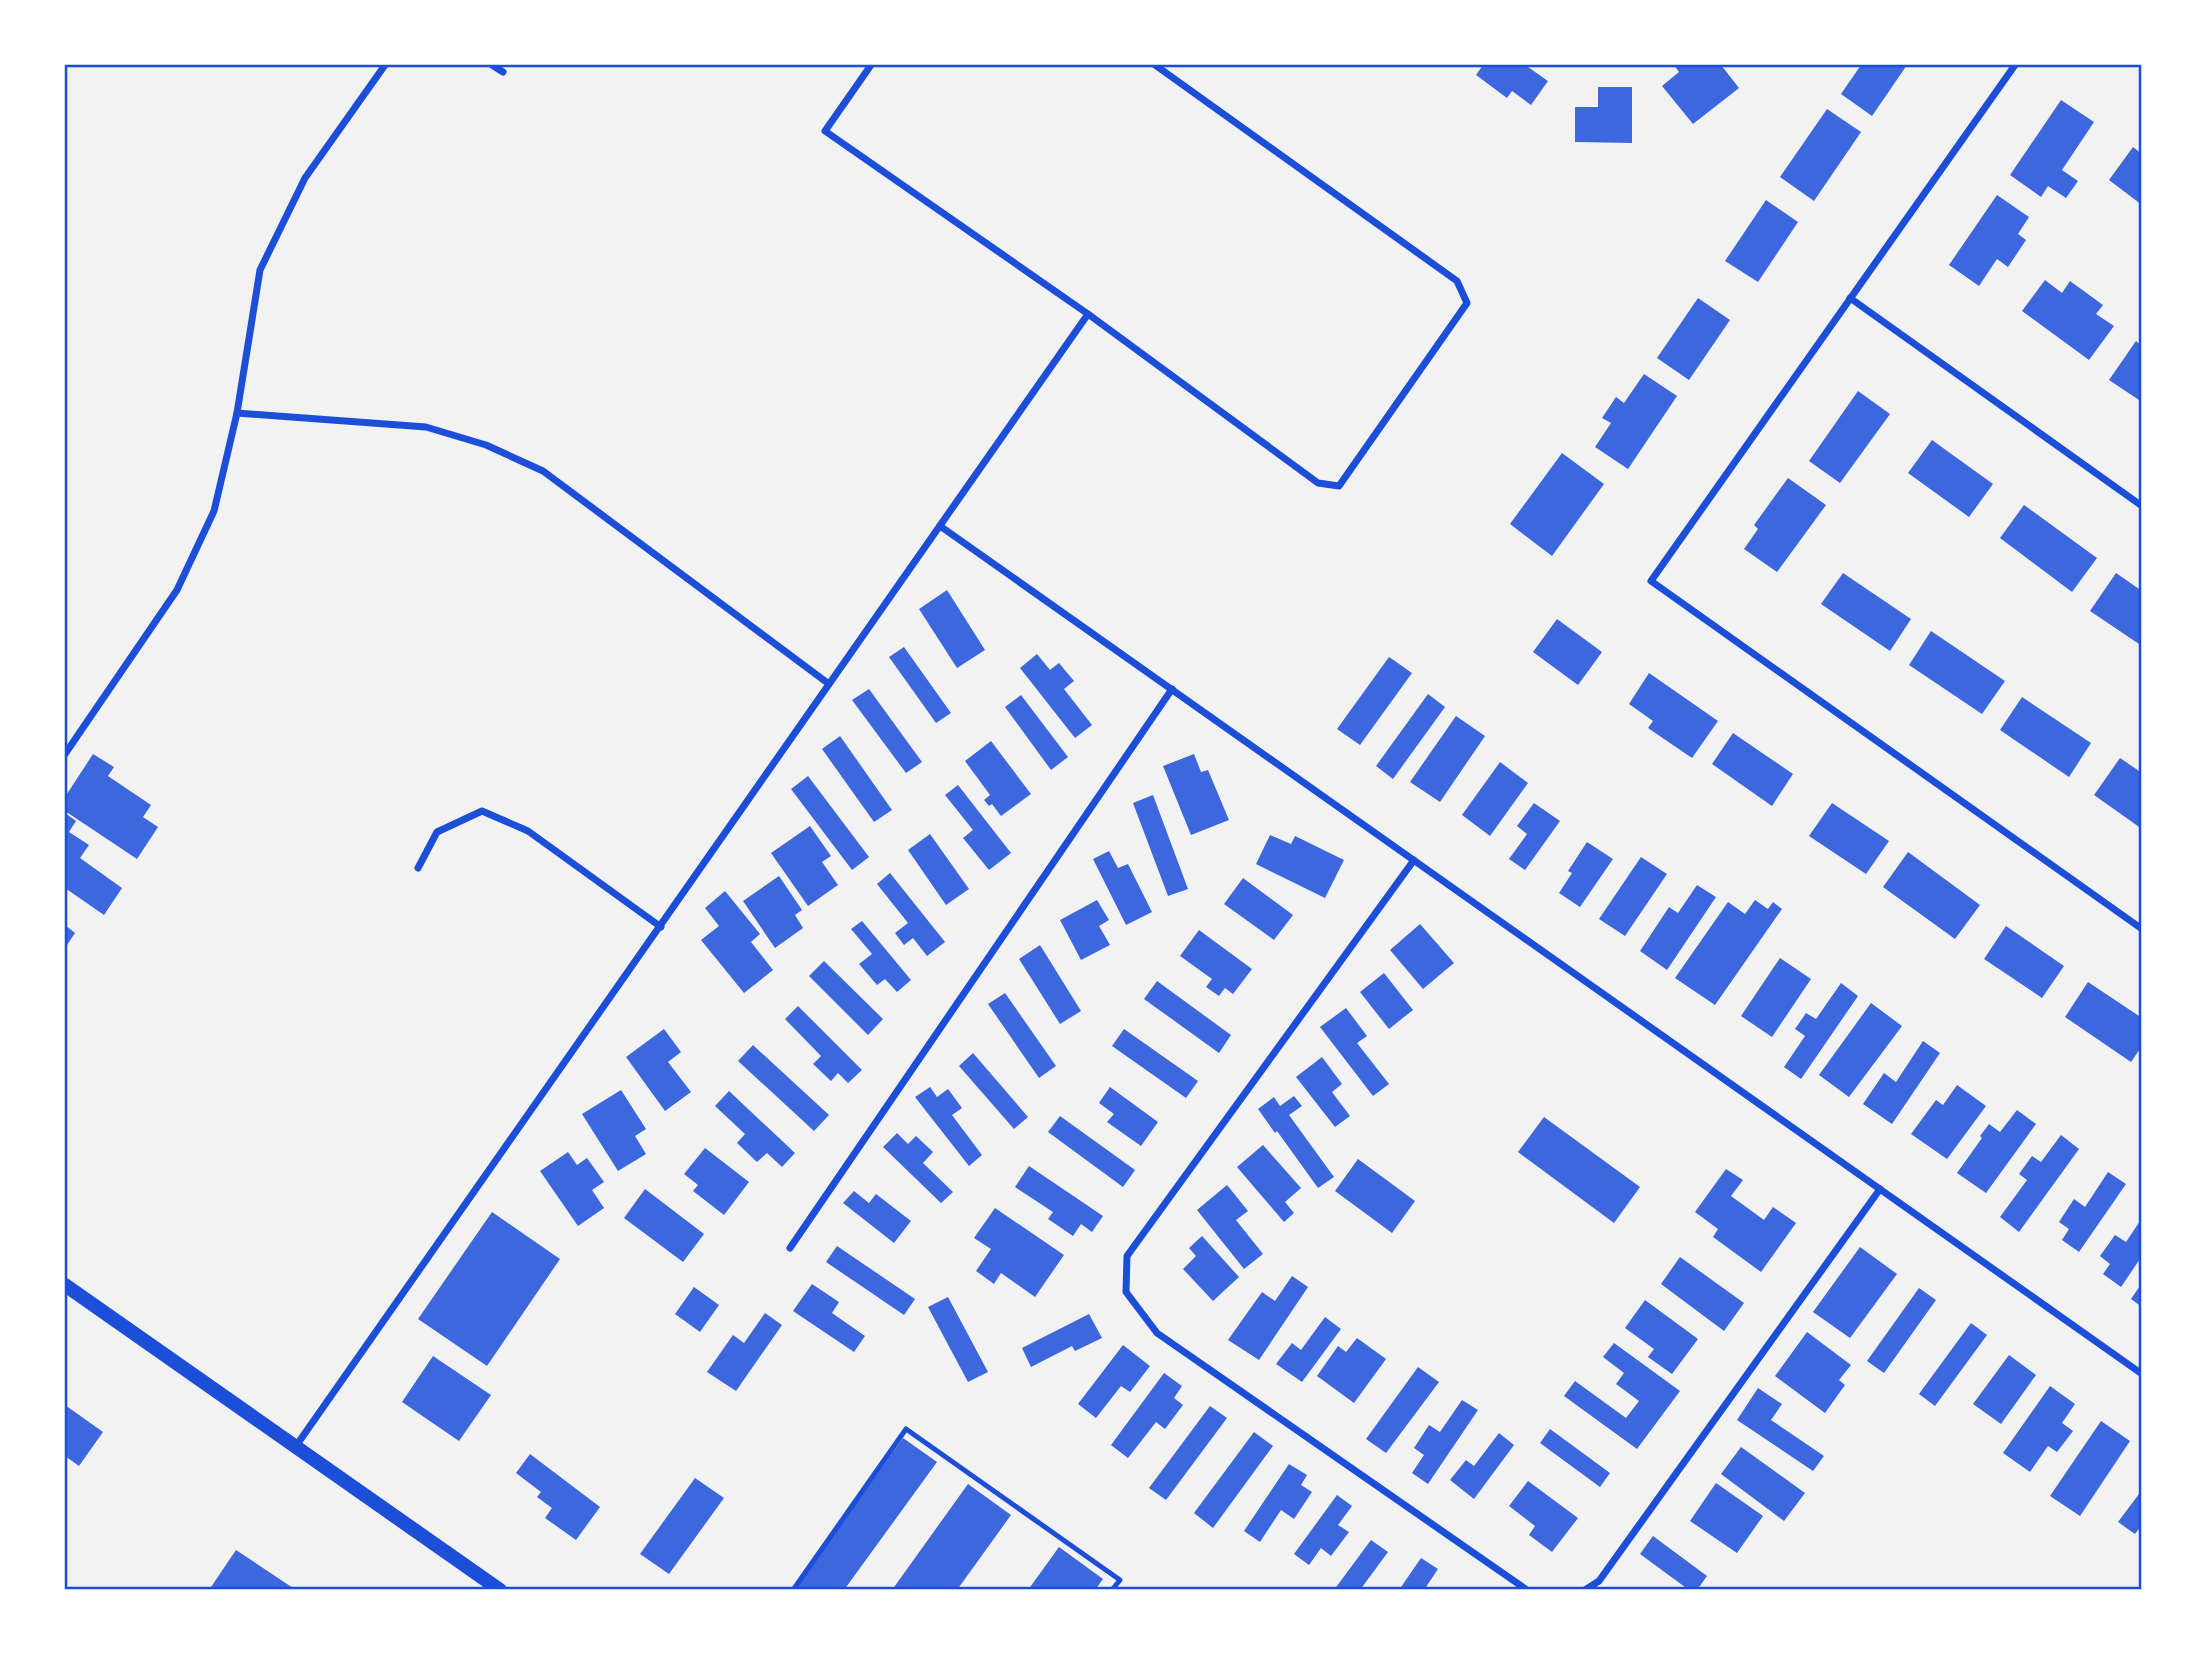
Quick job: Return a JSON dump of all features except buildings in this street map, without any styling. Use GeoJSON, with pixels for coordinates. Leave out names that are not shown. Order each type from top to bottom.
{"type":"FeatureCollection","features":[{"type":"Feature","properties":{"kind":"main road"},"geometry":{"type":"LineString","coordinates":[[65,1285],[500,1590]]}},
{"type":"Feature","properties":{"kind":"street"},"geometry":{"type":"LineString","coordinates":[[65,754],[177,590],[214,511],[237,413],[260,270],[305,178],[385,65]]}},
{"type":"Feature","properties":{"kind":"street"},"geometry":{"type":"LineString","coordinates":[[492,65],[503,72]]}},
{"type":"Feature","properties":{"kind":"street"},"geometry":{"type":"LineString","coordinates":[[871,65],[825,131],[1088,314],[1318,483],[1339,486],[1467,303],[1457,281],[1155,65]]}},
{"type":"Feature","properties":{"kind":"street"},"geometry":{"type":"LineString","coordinates":[[2015,65],[1651,581],[2142,929]]}},
{"type":"Feature","properties":{"kind":"street"},"geometry":{"type":"LineString","coordinates":[[1850,298],[2142,506]]}},
{"type":"Feature","properties":{"kind":"street"},"geometry":{"type":"LineString","coordinates":[[295,1447],[1088,314]]}},
{"type":"Feature","properties":{"kind":"street"},"geometry":{"type":"LineString","coordinates":[[237,413],[426,427],[486,445],[543,471],[829,684]]}},
{"type":"Feature","properties":{"kind":"street"},"geometry":{"type":"LineString","coordinates":[[940,526],[2142,1374]]}},
{"type":"Feature","properties":{"kind":"street"},"geometry":{"type":"LineString","coordinates":[[790,1248],[1172,690]]}},
{"type":"Feature","properties":{"kind":"street"},"geometry":{"type":"LineString","coordinates":[[418,868],[437,832],[482,811],[528,831],[661,927]]}},
{"type":"Feature","properties":{"kind":"street"},"geometry":{"type":"LineString","coordinates":[[1414,860],[1127,1256],[1126,1292],[1157,1333],[1527,1590]]}},
{"type":"Feature","properties":{"kind":"street"},"geometry":{"type":"LineString","coordinates":[[1585,1590],[1599,1581],[1880,1189]]}},
{"type":"Feature","properties":{"kind":"lane"},"geometry":{"type":"LineString","coordinates":[[793,1590],[906,1429],[1120,1580],[1112,1590]]}}]}
